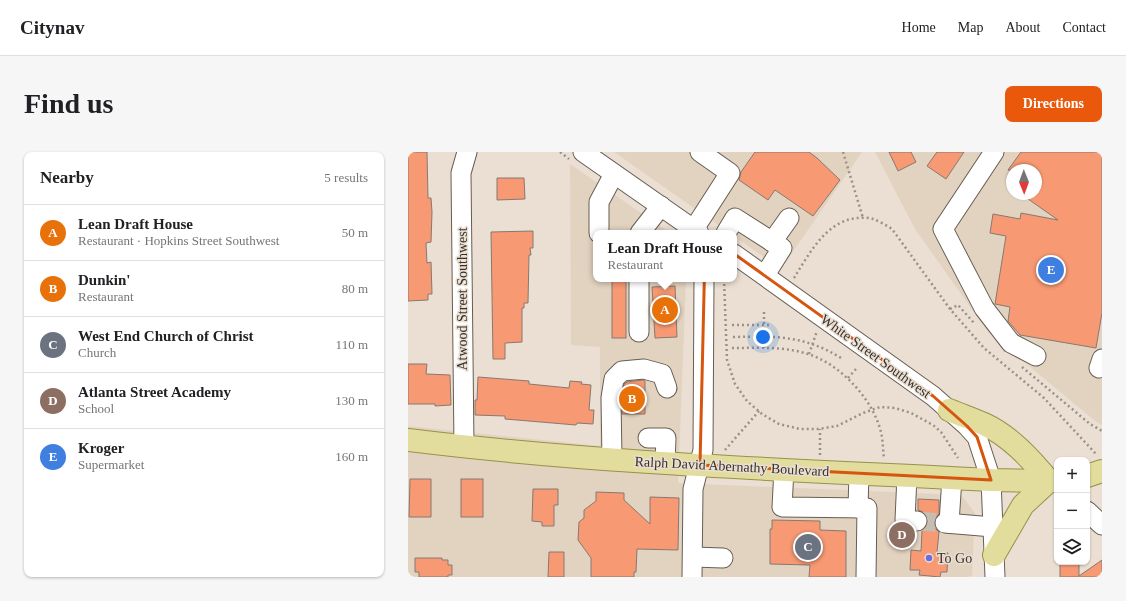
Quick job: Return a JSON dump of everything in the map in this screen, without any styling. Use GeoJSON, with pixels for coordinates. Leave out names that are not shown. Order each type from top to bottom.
{"type":"FeatureCollection","features":[{"type":"Feature","properties":{"kind":"main road"},"geometry":{"type":"LineString","coordinates":[[949,410],[985,424],[1002,435],[1053,481],[1023,505],[994,555]]}},
{"type":"Feature","properties":{"kind":"main road","name":"Ralph David Abernathy Boulevard"},"geometry":{"type":"LineString","coordinates":[[408,440],[580,458],[907,476],[955,468],[992,480],[1053,481]]}},
{"type":"Feature","properties":{"kind":"main road"},"geometry":{"type":"LineString","coordinates":[[1090,472],[1099,462]]}},
{"type":"Feature","properties":{"kind":"main road"},"geometry":{"type":"LineString","coordinates":[[1090,482],[1102,482]]}},
{"type":"Feature","properties":{"kind":"street","name":"Atwood Street Southwest"},"geometry":{"type":"LineString","coordinates":[[464,447],[461,173],[467,152]]}},
{"type":"Feature","properties":{"kind":"street"},"geometry":{"type":"LineString","coordinates":[[583,152],[695,230]]}},
{"type":"Feature","properties":{"kind":"street"},"geometry":{"type":"LineString","coordinates":[[697,230],[730,173],[700,152]]}},
{"type":"Feature","properties":{"kind":"street"},"geometry":{"type":"LineString","coordinates":[[994,152],[943,229],[984,308],[1011,343],[1036,356]]}},
{"type":"Feature","properties":{"kind":"street"},"geometry":{"type":"LineString","coordinates":[[599,230],[599,202],[614,174]]}},
{"type":"Feature","properties":{"kind":"street"},"geometry":{"type":"LineString","coordinates":[[642,230],[661,206]]}},
{"type":"Feature","properties":{"kind":"street"},"geometry":{"type":"LineString","coordinates":[[728,230],[736,218],[782,248],[765,276]]}},
{"type":"Feature","properties":{"kind":"street"},"geometry":{"type":"LineString","coordinates":[[772,242],[789,218]]}},
{"type":"Feature","properties":{"kind":"street","name":"White Street Southwest"},"geometry":{"type":"LineString","coordinates":[[737,256],[933,396],[967,426],[977,437],[992,480],[995,577]]}},
{"type":"Feature","properties":{"kind":"street"},"geometry":{"type":"LineString","coordinates":[[639,282],[639,332]]}},
{"type":"Feature","properties":{"kind":"street"},"geometry":{"type":"LineString","coordinates":[[704,282],[703,450],[693,489],[688,570],[722,558]]}},
{"type":"Feature","properties":{"kind":"street"},"geometry":{"type":"LineString","coordinates":[[612,460],[619,437],[611,398],[614,379],[622,371],[644,370],[662,374],[667,388]]}},
{"type":"Feature","properties":{"kind":"street"},"geometry":{"type":"LineString","coordinates":[[648,438],[666,438],[665,463]]}},
{"type":"Feature","properties":{"kind":"street"},"geometry":{"type":"LineString","coordinates":[[955,468],[947,523],[993,527]]}},
{"type":"Feature","properties":{"kind":"street"},"geometry":{"type":"LineString","coordinates":[[784,469],[782,507],[866,508],[866,577]]}},
{"type":"Feature","properties":{"kind":"street"},"geometry":{"type":"LineString","coordinates":[[858,508],[859,473]]}},
{"type":"Feature","properties":{"kind":"street"},"geometry":{"type":"LineString","coordinates":[[907,476],[906,520],[917,521]]}},
{"type":"Feature","properties":{"kind":"street"},"geometry":{"type":"LineString","coordinates":[[1090,514],[1102,525]]}},
{"type":"Feature","properties":{"kind":"path"},"geometry":{"type":"LineString","coordinates":[[843,152],[863,218]]}},
{"type":"Feature","properties":{"kind":"path"},"geometry":{"type":"LineString","coordinates":[[792,280],[825,234],[841,222],[852,219],[872,218],[892,229],[950,309],[984,348],[1044,398],[1099,462]]}},
{"type":"Feature","properties":{"kind":"path"},"geometry":{"type":"LineString","coordinates":[[724,282],[727,360],[735,384],[747,401],[759,411],[779,424],[800,429],[820,429],[837,426],[880,407],[895,408],[911,413],[928,422],[941,432],[955,468]]}},
{"type":"Feature","properties":{"kind":"path"},"geometry":{"type":"LineString","coordinates":[[764,312],[764,348]]}},
{"type":"Feature","properties":{"kind":"path"},"geometry":{"type":"LineString","coordinates":[[732,325],[771,325]]}},
{"type":"Feature","properties":{"kind":"path"},"geometry":{"type":"LineString","coordinates":[[809,354],[817,331]]}},
{"type":"Feature","properties":{"kind":"path"},"geometry":{"type":"LineString","coordinates":[[733,337],[764,336],[798,339],[841,358]]}},
{"type":"Feature","properties":{"kind":"path"},"geometry":{"type":"LineString","coordinates":[[732,348],[780,348],[809,354],[836,369],[848,378],[864,397],[872,410],[882,436],[884,458]]}},
{"type":"Feature","properties":{"kind":"path"},"geometry":{"type":"LineString","coordinates":[[848,378],[856,369]]}},
{"type":"Feature","properties":{"kind":"path"},"geometry":{"type":"LineString","coordinates":[[725,451],[759,411]]}},
{"type":"Feature","properties":{"kind":"path"},"geometry":{"type":"LineString","coordinates":[[820,429],[820,455]]}},
{"type":"Feature","properties":{"kind":"highlighted area"},"geometry":{"type":"Polygon","coordinates":[[[702,235],[719,243],[933,396],[967,426],[977,437],[991,480],[700,465],[705,250],[702,235]]]}},
{"type":"Feature","properties":{"kind":"shaded area"},"geometry":{"type":"Polygon","coordinates":[[[614,152],[862,152],[781,269],[737,238],[737,230],[725,230],[614,152]]]}},
{"type":"Feature","properties":{"kind":"shaded area"},"geometry":{"type":"Polygon","coordinates":[[[875,152],[1102,152],[1102,425],[988,332],[915,229],[875,152]]]}},
{"type":"Feature","properties":{"kind":"shaded area"},"geometry":{"type":"Polygon","coordinates":[[[570,164],[666,230],[593,230],[593,282],[686,282],[678,483],[961,495],[975,513],[972,576],[412,577],[408,575],[408,426],[600,446],[600,347],[571,345],[570,164]]]}},
{"type":"Feature","properties":{"kind":"building"},"geometry":{"type":"Polygon","coordinates":[[[408,152],[427,152],[428,198],[431,198],[432,212],[431,242],[426,243],[427,263],[431,262],[432,294],[428,294],[428,300],[408,301],[408,152]]]}},
{"type":"Feature","properties":{"kind":"building"},"geometry":{"type":"Polygon","coordinates":[[[755,152],[809,152],[840,180],[813,216],[775,190],[768,200],[739,180],[741,172],[755,152]]]}},
{"type":"Feature","properties":{"kind":"building"},"geometry":{"type":"Polygon","coordinates":[[[889,152],[911,152],[916,162],[898,171],[889,152]]]}},
{"type":"Feature","properties":{"kind":"building"},"geometry":{"type":"Polygon","coordinates":[[[937,152],[964,152],[946,179],[927,166],[937,152]]]}},
{"type":"Feature","properties":{"kind":"building"},"geometry":{"type":"Polygon","coordinates":[[[1021,152],[1102,152],[1102,313],[1096,348],[1020,335],[1008,321],[1010,307],[995,304],[1006,236],[990,233],[993,214],[1020,219],[1021,213],[1058,220],[1030,200],[1042,200],[1042,164],[1012,164],[1021,152]]]}},
{"type":"Feature","properties":{"kind":"building"},"geometry":{"type":"Polygon","coordinates":[[[497,178],[524,178],[525,199],[497,200],[497,178]]]}},
{"type":"Feature","properties":{"kind":"building"},"geometry":{"type":"Polygon","coordinates":[[[533,231],[533,248],[530,248],[531,255],[529,255],[528,303],[524,303],[524,308],[522,308],[522,342],[505,343],[505,359],[493,359],[491,232],[533,231]]]}},
{"type":"Feature","properties":{"kind":"building"},"geometry":{"type":"Polygon","coordinates":[[[612,282],[626,282],[626,338],[612,338],[612,282]]]}},
{"type":"Feature","properties":{"kind":"building"},"geometry":{"type":"Polygon","coordinates":[[[675,286],[677,337],[655,338],[652,287],[675,286]]]}},
{"type":"Feature","properties":{"kind":"building"},"geometry":{"type":"Polygon","coordinates":[[[408,364],[427,364],[426,374],[450,375],[451,405],[435,406],[435,404],[408,404],[408,364]]]}},
{"type":"Feature","properties":{"kind":"building"},"geometry":{"type":"Polygon","coordinates":[[[478,377],[529,381],[529,384],[569,388],[570,381],[582,382],[581,384],[591,385],[589,410],[594,410],[593,424],[577,423],[576,425],[505,419],[505,416],[475,415],[478,377]]]}},
{"type":"Feature","properties":{"kind":"building"},"geometry":{"type":"Polygon","coordinates":[[[645,381],[645,414],[622,414],[624,384],[627,382],[645,381]]]}},
{"type":"Feature","properties":{"kind":"building"},"geometry":{"type":"Polygon","coordinates":[[[410,479],[431,479],[431,517],[409,517],[410,479]]]}},
{"type":"Feature","properties":{"kind":"building"},"geometry":{"type":"Polygon","coordinates":[[[461,479],[483,479],[483,517],[461,517],[461,479]]]}},
{"type":"Feature","properties":{"kind":"building"},"geometry":{"type":"Polygon","coordinates":[[[533,489],[558,489],[558,505],[554,505],[554,526],[542,526],[542,522],[532,521],[533,489]]]}},
{"type":"Feature","properties":{"kind":"building"},"geometry":{"type":"Polygon","coordinates":[[[596,492],[624,493],[624,500],[650,524],[650,497],[679,498],[678,550],[637,549],[636,572],[634,572],[634,577],[591,577],[591,558],[578,540],[579,522],[584,518],[584,510],[596,501],[596,492]]]}},
{"type":"Feature","properties":{"kind":"building"},"geometry":{"type":"Polygon","coordinates":[[[918,499],[939,500],[939,514],[934,522],[935,528],[939,532],[937,552],[948,553],[947,572],[941,572],[940,577],[919,575],[920,570],[910,570],[911,550],[921,551],[922,531],[926,528],[928,522],[927,516],[918,510],[918,499]]]}},
{"type":"Feature","properties":{"kind":"building"},"geometry":{"type":"Polygon","coordinates":[[[772,520],[820,521],[820,530],[846,531],[846,577],[809,577],[810,565],[770,564],[770,529],[772,529],[772,520]]]}},
{"type":"Feature","properties":{"kind":"building"},"geometry":{"type":"Polygon","coordinates":[[[549,552],[564,552],[564,577],[548,577],[549,552]]]}},
{"type":"Feature","properties":{"kind":"building"},"geometry":{"type":"Polygon","coordinates":[[[415,558],[442,558],[442,560],[448,560],[448,565],[452,565],[452,575],[448,575],[448,577],[419,577],[419,572],[415,572],[415,558]]]}},
{"type":"Feature","properties":{"kind":"building"},"geometry":{"type":"Polygon","coordinates":[[[1102,560],[1102,577],[1060,577],[1060,565],[1079,565],[1079,576],[1102,560]]]}},
{"type":"Feature","properties":{"kind":"tunnel"},"geometry":{"type":"LineString","coordinates":[[917,521],[945,523]]}},
{"type":"Feature","properties":{"kind":"place","name":"Kroger"},"geometry":{"type":"Point","coordinates":[1051,270]}},
{"type":"Feature","properties":{"kind":"place","name":"Lean Draft House"},"geometry":{"type":"Point","coordinates":[665,310]}},
{"type":"Feature","properties":{"kind":"place","name":"Dunkin'"},"geometry":{"type":"Point","coordinates":[632,399]}},
{"type":"Feature","properties":{"kind":"place","name":"Atlanta Street Academy"},"geometry":{"type":"Point","coordinates":[902,535]}},
{"type":"Feature","properties":{"kind":"place","name":"West End Church of Christ"},"geometry":{"type":"Point","coordinates":[808,547]}},
{"type":"Feature","properties":{"kind":"place","name":"To Go"},"geometry":{"type":"Point","coordinates":[929,558]}}]}
